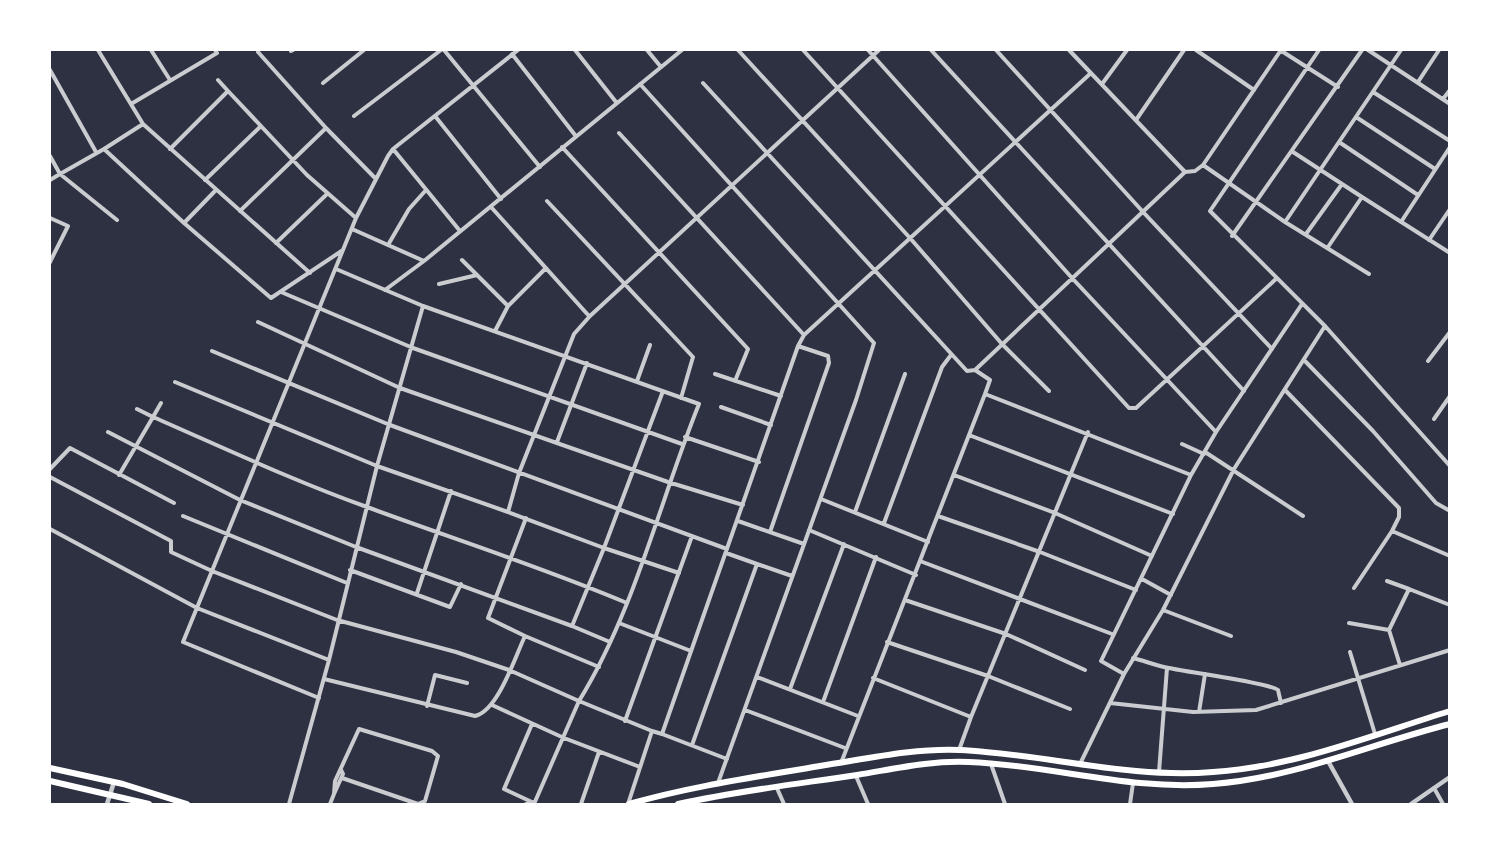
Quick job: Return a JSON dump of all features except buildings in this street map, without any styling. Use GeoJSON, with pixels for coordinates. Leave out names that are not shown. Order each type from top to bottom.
{"type":"FeatureCollection","features":[{"type":"Feature","properties":{"kind":"main road"},"geometry":{"type":"LineString","coordinates":[[629,804],[672,792],[718,783],[840,763],[907,753],[959,750],[1159,772],[1213,772],[1273,764],[1449,711]]}},
{"type":"Feature","properties":{"kind":"main road"},"geometry":{"type":"LineString","coordinates":[[678,804],[776,786],[937,762],[990,764],[1133,783],[1181,786],[1236,782],[1291,772],[1449,724]]}},
{"type":"Feature","properties":{"kind":"main road"},"geometry":{"type":"LineString","coordinates":[[1404,725],[1405,737]]}},
{"type":"Feature","properties":{"kind":"main road"},"geometry":{"type":"LineString","coordinates":[[50,768],[114,782],[187,804]]}},
{"type":"Feature","properties":{"kind":"main road"},"geometry":{"type":"LineString","coordinates":[[50,781],[149,804]]}},
{"type":"Feature","properties":{"kind":"street"},"geometry":{"type":"LineString","coordinates":[[98,50],[143,124],[215,191],[310,273]]}},
{"type":"Feature","properties":{"kind":"street"},"geometry":{"type":"LineString","coordinates":[[151,50],[170,80]]}},
{"type":"Feature","properties":{"kind":"street"},"geometry":{"type":"LineString","coordinates":[[131,104],[218,50]]}},
{"type":"Feature","properties":{"kind":"street"},"geometry":{"type":"LineString","coordinates":[[323,83],[364,50]]}},
{"type":"Feature","properties":{"kind":"street"},"geometry":{"type":"LineString","coordinates":[[354,116],[442,50],[540,167]]}},
{"type":"Feature","properties":{"kind":"street"},"geometry":{"type":"LineString","coordinates":[[318,698],[183,642],[240,500],[290,385],[303,345],[351,229],[376,179],[393,149],[518,50]]}},
{"type":"Feature","properties":{"kind":"street"},"geometry":{"type":"LineString","coordinates":[[575,50],[616,102]]}},
{"type":"Feature","properties":{"kind":"street"},"geometry":{"type":"LineString","coordinates":[[647,50],[661,66]]}},
{"type":"Feature","properties":{"kind":"street"},"geometry":{"type":"LineString","coordinates":[[385,290],[491,207],[575,135],[682,50]]}},
{"type":"Feature","properties":{"kind":"street"},"geometry":{"type":"LineString","coordinates":[[738,50],[910,238],[1002,344],[1049,391]]}},
{"type":"Feature","properties":{"kind":"street"},"geometry":{"type":"LineString","coordinates":[[803,50],[1129,408],[1136,408],[1277,278]]}},
{"type":"Feature","properties":{"kind":"street"},"geometry":{"type":"LineString","coordinates":[[867,50],[1072,278],[1168,378],[1216,432]]}},
{"type":"Feature","properties":{"kind":"street"},"geometry":{"type":"LineString","coordinates":[[508,512],[519,473],[574,334],[625,283],[879,50]]}},
{"type":"Feature","properties":{"kind":"street"},"geometry":{"type":"LineString","coordinates":[[931,50],[1111,243],[1244,391]]}},
{"type":"Feature","properties":{"kind":"street"},"geometry":{"type":"LineString","coordinates":[[996,50],[1144,213],[1272,349]]}},
{"type":"Feature","properties":{"kind":"street"},"geometry":{"type":"LineString","coordinates":[[1072,50],[1185,172]]}},
{"type":"Feature","properties":{"kind":"street"},"geometry":{"type":"LineString","coordinates":[[1102,84],[1127,50]]}},
{"type":"Feature","properties":{"kind":"street"},"geometry":{"type":"LineString","coordinates":[[1136,120],[1184,50]]}},
{"type":"Feature","properties":{"kind":"street"},"geometry":{"type":"LineString","coordinates":[[1196,50],[1254,90]]}},
{"type":"Feature","properties":{"kind":"street"},"geometry":{"type":"LineString","coordinates":[[703,83],[967,372],[975,370],[1185,172],[1195,171],[1203,165],[1280,50],[1338,87]]}},
{"type":"Feature","properties":{"kind":"street"},"geometry":{"type":"LineString","coordinates":[[1319,50],[1210,211],[1232,236],[1325,326],[1449,466]]}},
{"type":"Feature","properties":{"kind":"street"},"geometry":{"type":"LineString","coordinates":[[1232,236],[1293,152],[1362,50]]}},
{"type":"Feature","properties":{"kind":"street"},"geometry":{"type":"LineString","coordinates":[[1368,50],[1449,104]]}},
{"type":"Feature","properties":{"kind":"street"},"geometry":{"type":"LineString","coordinates":[[1285,222],[1401,50]]}},
{"type":"Feature","properties":{"kind":"street"},"geometry":{"type":"LineString","coordinates":[[1418,82],[1439,50]]}},
{"type":"Feature","properties":{"kind":"street"},"geometry":{"type":"LineString","coordinates":[[258,52],[326,128],[376,179]]}},
{"type":"Feature","properties":{"kind":"street"},"geometry":{"type":"LineString","coordinates":[[512,54],[575,135]]}},
{"type":"Feature","properties":{"kind":"street"},"geometry":{"type":"LineString","coordinates":[[50,70],[96,152]]}},
{"type":"Feature","properties":{"kind":"street"},"geometry":{"type":"LineString","coordinates":[[662,734],[798,346],[804,336],[1091,73]]}},
{"type":"Feature","properties":{"kind":"street"},"geometry":{"type":"LineString","coordinates":[[218,80],[293,160],[327,194],[356,218]]}},
{"type":"Feature","properties":{"kind":"street"},"geometry":{"type":"LineString","coordinates":[[640,84],[874,343],[821,499],[718,783]]}},
{"type":"Feature","properties":{"kind":"street"},"geometry":{"type":"LineString","coordinates":[[1443,99],[1449,90]]}},
{"type":"Feature","properties":{"kind":"street"},"geometry":{"type":"LineString","coordinates":[[170,149],[228,92]]}},
{"type":"Feature","properties":{"kind":"street"},"geometry":{"type":"LineString","coordinates":[[1373,92],[1449,141]]}},
{"type":"Feature","properties":{"kind":"street"},"geometry":{"type":"LineString","coordinates":[[435,116],[501,198]]}},
{"type":"Feature","properties":{"kind":"street"},"geometry":{"type":"LineString","coordinates":[[1356,117],[1435,169]]}},
{"type":"Feature","properties":{"kind":"street"},"geometry":{"type":"LineString","coordinates":[[50,180],[143,124]]}},
{"type":"Feature","properties":{"kind":"street"},"geometry":{"type":"LineString","coordinates":[[205,180],[261,126]]}},
{"type":"Feature","properties":{"kind":"street"},"geometry":{"type":"LineString","coordinates":[[240,212],[326,128]]}},
{"type":"Feature","properties":{"kind":"street"},"geometry":{"type":"LineString","coordinates":[[619,133],[804,336]]}},
{"type":"Feature","properties":{"kind":"street"},"geometry":{"type":"LineString","coordinates":[[1339,142],[1418,195]]}},
{"type":"Feature","properties":{"kind":"street"},"geometry":{"type":"LineString","coordinates":[[562,147],[748,349],[735,381]]}},
{"type":"Feature","properties":{"kind":"street"},"geometry":{"type":"LineString","coordinates":[[1401,222],[1449,147]]}},
{"type":"Feature","properties":{"kind":"street"},"geometry":{"type":"LineString","coordinates":[[104,149],[184,223],[271,298],[344,249]]}},
{"type":"Feature","properties":{"kind":"street"},"geometry":{"type":"LineString","coordinates":[[393,149],[460,231]]}},
{"type":"Feature","properties":{"kind":"street"},"geometry":{"type":"LineString","coordinates":[[1293,152],[1449,253]]}},
{"type":"Feature","properties":{"kind":"street"},"geometry":{"type":"LineString","coordinates":[[50,156],[60,174],[117,219]]}},
{"type":"Feature","properties":{"kind":"street"},"geometry":{"type":"LineString","coordinates":[[1203,165],[1285,222],[1369,274]]}},
{"type":"Feature","properties":{"kind":"street"},"geometry":{"type":"LineString","coordinates":[[1306,234],[1342,184]]}},
{"type":"Feature","properties":{"kind":"street"},"geometry":{"type":"LineString","coordinates":[[388,245],[409,209],[426,190]]}},
{"type":"Feature","properties":{"kind":"street"},"geometry":{"type":"LineString","coordinates":[[184,223],[215,191]]}},
{"type":"Feature","properties":{"kind":"street"},"geometry":{"type":"LineString","coordinates":[[276,243],[327,194]]}},
{"type":"Feature","properties":{"kind":"street"},"geometry":{"type":"LineString","coordinates":[[1328,247],[1362,197]]}},
{"type":"Feature","properties":{"kind":"street"},"geometry":{"type":"LineString","coordinates":[[547,201],[693,357],[681,398]]}},
{"type":"Feature","properties":{"kind":"street"},"geometry":{"type":"LineString","coordinates":[[491,207],[590,316]]}},
{"type":"Feature","properties":{"kind":"street"},"geometry":{"type":"LineString","coordinates":[[1429,240],[1449,212]]}},
{"type":"Feature","properties":{"kind":"street"},"geometry":{"type":"LineString","coordinates":[[50,218],[68,226],[50,262]]}},
{"type":"Feature","properties":{"kind":"street"},"geometry":{"type":"LineString","coordinates":[[351,229],[424,261]]}},
{"type":"Feature","properties":{"kind":"street"},"geometry":{"type":"LineString","coordinates":[[462,260],[508,306]]}},
{"type":"Feature","properties":{"kind":"street"},"geometry":{"type":"LineString","coordinates":[[495,331],[508,306],[546,268]]}},
{"type":"Feature","properties":{"kind":"street"},"geometry":{"type":"LineString","coordinates":[[336,269],[423,306],[699,404],[668,482],[619,623],[599,668],[579,701],[564,738],[531,804],[504,789],[532,724]]}},
{"type":"Feature","properties":{"kind":"street"},"geometry":{"type":"LineString","coordinates":[[439,284],[477,275]]}},
{"type":"Feature","properties":{"kind":"street"},"geometry":{"type":"LineString","coordinates":[[281,292],[413,348],[682,444]]}},
{"type":"Feature","properties":{"kind":"street"},"geometry":{"type":"LineString","coordinates":[[1124,674],[1101,661],[1112,634],[1142,579],[1191,475],[1216,432],[1302,304]]}},
{"type":"Feature","properties":{"kind":"street"},"geometry":{"type":"LineString","coordinates":[[289,804],[329,660],[337,620],[377,466],[413,348],[423,306]]}},
{"type":"Feature","properties":{"kind":"street"},"geometry":{"type":"LineString","coordinates":[[258,322],[303,345],[400,388],[668,482],[743,505]]}},
{"type":"Feature","properties":{"kind":"street"},"geometry":{"type":"LineString","coordinates":[[1080,764],[1124,674],[1163,610],[1234,469],[1325,326]]}},
{"type":"Feature","properties":{"kind":"street"},"geometry":{"type":"LineString","coordinates":[[1428,361],[1449,332]]}},
{"type":"Feature","properties":{"kind":"street"},"geometry":{"type":"LineString","coordinates":[[637,381],[650,345]]}},
{"type":"Feature","properties":{"kind":"street"},"geometry":{"type":"LineString","coordinates":[[770,532],[829,363],[828,356],[798,346]]}},
{"type":"Feature","properties":{"kind":"street"},"geometry":{"type":"LineString","coordinates":[[212,351],[390,425],[692,536],[757,564],[792,576]]}},
{"type":"Feature","properties":{"kind":"street"},"geometry":{"type":"LineString","coordinates":[[884,523],[942,367],[951,355]]}},
{"type":"Feature","properties":{"kind":"street"},"geometry":{"type":"LineString","coordinates":[[1304,360],[1373,431],[1436,503],[1449,510]]}},
{"type":"Feature","properties":{"kind":"street"},"geometry":{"type":"LineString","coordinates":[[557,442],[587,363]]}},
{"type":"Feature","properties":{"kind":"street"},"geometry":{"type":"LineString","coordinates":[[840,763],[887,642],[906,600],[990,380],[975,370]]}},
{"type":"Feature","properties":{"kind":"street"},"geometry":{"type":"LineString","coordinates":[[715,374],[781,396]]}},
{"type":"Feature","properties":{"kind":"street"},"geometry":{"type":"LineString","coordinates":[[855,512],[905,374]]}},
{"type":"Feature","properties":{"kind":"street"},"geometry":{"type":"LineString","coordinates":[[175,382],[377,466],[526,518],[642,562],[679,573]]}},
{"type":"Feature","properties":{"kind":"street"},"geometry":{"type":"LineString","coordinates":[[1285,390],[1399,508],[1399,517],[1392,531],[1354,588]]}},
{"type":"Feature","properties":{"kind":"street"},"geometry":{"type":"LineString","coordinates":[[572,626],[663,391]]}},
{"type":"Feature","properties":{"kind":"street"},"geometry":{"type":"LineString","coordinates":[[985,394],[1088,432],[1191,475]]}},
{"type":"Feature","properties":{"kind":"street"},"geometry":{"type":"LineString","coordinates":[[1434,419],[1449,398]]}},
{"type":"Feature","properties":{"kind":"street"},"geometry":{"type":"LineString","coordinates":[[119,475],[161,403]]}},
{"type":"Feature","properties":{"kind":"street"},"geometry":{"type":"LineString","coordinates":[[721,406],[771,426]]}},
{"type":"Feature","properties":{"kind":"street"},"geometry":{"type":"LineString","coordinates":[[137,409],[257,463],[366,507],[512,557],[627,603]]}},
{"type":"Feature","properties":{"kind":"street"},"geometry":{"type":"LineString","coordinates":[[108,432],[240,500],[356,547],[496,597],[610,642]]}},
{"type":"Feature","properties":{"kind":"street"},"geometry":{"type":"LineString","coordinates":[[959,750],[1088,432]]}},
{"type":"Feature","properties":{"kind":"street"},"geometry":{"type":"LineString","coordinates":[[969,435],[1071,472],[1173,514]]}},
{"type":"Feature","properties":{"kind":"street"},"geometry":{"type":"LineString","coordinates":[[686,437],[759,462]]}},
{"type":"Feature","properties":{"kind":"street"},"geometry":{"type":"LineString","coordinates":[[1182,444],[1205,453],[1234,469],[1303,516]]}},
{"type":"Feature","properties":{"kind":"street"},"geometry":{"type":"LineString","coordinates":[[50,469],[70,448],[174,503]]}},
{"type":"Feature","properties":{"kind":"street"},"geometry":{"type":"LineString","coordinates":[[50,461],[54,464]]}},
{"type":"Feature","properties":{"kind":"street"},"geometry":{"type":"LineString","coordinates":[[954,475],[1055,513],[1152,556]]}},
{"type":"Feature","properties":{"kind":"street"},"geometry":{"type":"LineString","coordinates":[[50,477],[171,541],[171,552],[212,571],[337,620],[456,652],[509,670],[625,721],[727,759]]}},
{"type":"Feature","properties":{"kind":"street"},"geometry":{"type":"LineString","coordinates":[[417,593],[451,491]]}},
{"type":"Feature","properties":{"kind":"street"},"geometry":{"type":"LineString","coordinates":[[821,499],[928,542]]}},
{"type":"Feature","properties":{"kind":"street"},"geometry":{"type":"LineString","coordinates":[[183,516],[347,583]]}},
{"type":"Feature","properties":{"kind":"street"},"geometry":{"type":"LineString","coordinates":[[938,516],[1040,552],[1136,590]]}},
{"type":"Feature","properties":{"kind":"street"},"geometry":{"type":"LineString","coordinates":[[526,518],[488,615],[489,620],[599,668]]}},
{"type":"Feature","properties":{"kind":"street"},"geometry":{"type":"LineString","coordinates":[[738,521],[804,544]]}},
{"type":"Feature","properties":{"kind":"street"},"geometry":{"type":"LineString","coordinates":[[50,529],[197,608],[329,660]]}},
{"type":"Feature","properties":{"kind":"street"},"geometry":{"type":"LineString","coordinates":[[809,530],[916,574]]}},
{"type":"Feature","properties":{"kind":"street"},"geometry":{"type":"LineString","coordinates":[[1392,531],[1449,556]]}},
{"type":"Feature","properties":{"kind":"street"},"geometry":{"type":"LineString","coordinates":[[625,721],[692,536]]}},
{"type":"Feature","properties":{"kind":"street"},"geometry":{"type":"LineString","coordinates":[[790,689],[844,544]]}},
{"type":"Feature","properties":{"kind":"street"},"geometry":{"type":"LineString","coordinates":[[823,702],[876,557]]}},
{"type":"Feature","properties":{"kind":"street"},"geometry":{"type":"LineString","coordinates":[[920,561],[1020,597],[1112,634]]}},
{"type":"Feature","properties":{"kind":"street"},"geometry":{"type":"LineString","coordinates":[[692,745],[757,564]]}},
{"type":"Feature","properties":{"kind":"street"},"geometry":{"type":"LineString","coordinates":[[350,570],[450,607],[461,584]]}},
{"type":"Feature","properties":{"kind":"street"},"geometry":{"type":"LineString","coordinates":[[1142,579],[1171,595]]}},
{"type":"Feature","properties":{"kind":"street"},"geometry":{"type":"LineString","coordinates":[[1387,580],[1449,605]]}},
{"type":"Feature","properties":{"kind":"street"},"geometry":{"type":"LineString","coordinates":[[1400,665],[1389,630],[1409,590]]}},
{"type":"Feature","properties":{"kind":"street"},"geometry":{"type":"LineString","coordinates":[[906,600],[1006,634],[1085,670]]}},
{"type":"Feature","properties":{"kind":"street"},"geometry":{"type":"LineString","coordinates":[[1163,610],[1231,636]]}},
{"type":"Feature","properties":{"kind":"street"},"geometry":{"type":"LineString","coordinates":[[1349,622],[1389,630]]}},
{"type":"Feature","properties":{"kind":"street"},"geometry":{"type":"LineString","coordinates":[[619,623],[691,651]]}},
{"type":"Feature","properties":{"kind":"street"},"geometry":{"type":"LineString","coordinates":[[324,679],[475,716],[483,714],[492,705],[525,636]]}},
{"type":"Feature","properties":{"kind":"street"},"geometry":{"type":"LineString","coordinates":[[887,642],[988,676],[1070,709]]}},
{"type":"Feature","properties":{"kind":"street"},"geometry":{"type":"LineString","coordinates":[[1110,703],[1164,710],[1246,711],[1281,703],[1449,651]]}},
{"type":"Feature","properties":{"kind":"street"},"geometry":{"type":"LineString","coordinates":[[1350,652],[1375,734]]}},
{"type":"Feature","properties":{"kind":"street"},"geometry":{"type":"LineString","coordinates":[[1133,658],[1167,668],[1205,674],[1230,681],[1272,686],[1278,690],[1281,703]]}},
{"type":"Feature","properties":{"kind":"street"},"geometry":{"type":"LineString","coordinates":[[1159,772],[1167,668]]}},
{"type":"Feature","properties":{"kind":"street"},"geometry":{"type":"LineString","coordinates":[[1199,712],[1205,674]]}},
{"type":"Feature","properties":{"kind":"street"},"geometry":{"type":"LineString","coordinates":[[427,706],[435,675],[467,682]]}},
{"type":"Feature","properties":{"kind":"street"},"geometry":{"type":"LineString","coordinates":[[757,677],[858,716]]}},
{"type":"Feature","properties":{"kind":"street"},"geometry":{"type":"LineString","coordinates":[[873,678],[971,717]]}},
{"type":"Feature","properties":{"kind":"street"},"geometry":{"type":"LineString","coordinates":[[492,705],[564,738],[640,767]]}},
{"type":"Feature","properties":{"kind":"street"},"geometry":{"type":"LineString","coordinates":[[745,710],[845,748]]}},
{"type":"Feature","properties":{"kind":"street"},"geometry":{"type":"LineString","coordinates":[[334,794],[334,781],[359,729],[432,751],[438,756],[425,801],[418,804],[342,778]]}},
{"type":"Feature","properties":{"kind":"street"},"geometry":{"type":"LineString","coordinates":[[629,804],[652,731]]}},
{"type":"Feature","properties":{"kind":"street"},"geometry":{"type":"LineString","coordinates":[[581,804],[599,752]]}},
{"type":"Feature","properties":{"kind":"street"},"geometry":{"type":"LineString","coordinates":[[1328,761],[1352,804]]}},
{"type":"Feature","properties":{"kind":"street"},"geometry":{"type":"LineString","coordinates":[[990,764],[1005,804]]}},
{"type":"Feature","properties":{"kind":"street"},"geometry":{"type":"LineString","coordinates":[[330,804],[342,778],[341,770]]}},
{"type":"Feature","properties":{"kind":"street"},"geometry":{"type":"LineString","coordinates":[[856,775],[868,804]]}},
{"type":"Feature","properties":{"kind":"street"},"geometry":{"type":"LineString","coordinates":[[1411,804],[1449,777]]}},
{"type":"Feature","properties":{"kind":"street"},"geometry":{"type":"LineString","coordinates":[[107,804],[114,782]]}},
{"type":"Feature","properties":{"kind":"street"},"geometry":{"type":"LineString","coordinates":[[1130,804],[1133,783]]}},
{"type":"Feature","properties":{"kind":"street"},"geometry":{"type":"LineString","coordinates":[[776,786],[784,804]]}},
{"type":"Feature","properties":{"kind":"street"},"geometry":{"type":"LineString","coordinates":[[1434,788],[1443,804]]}}]}
